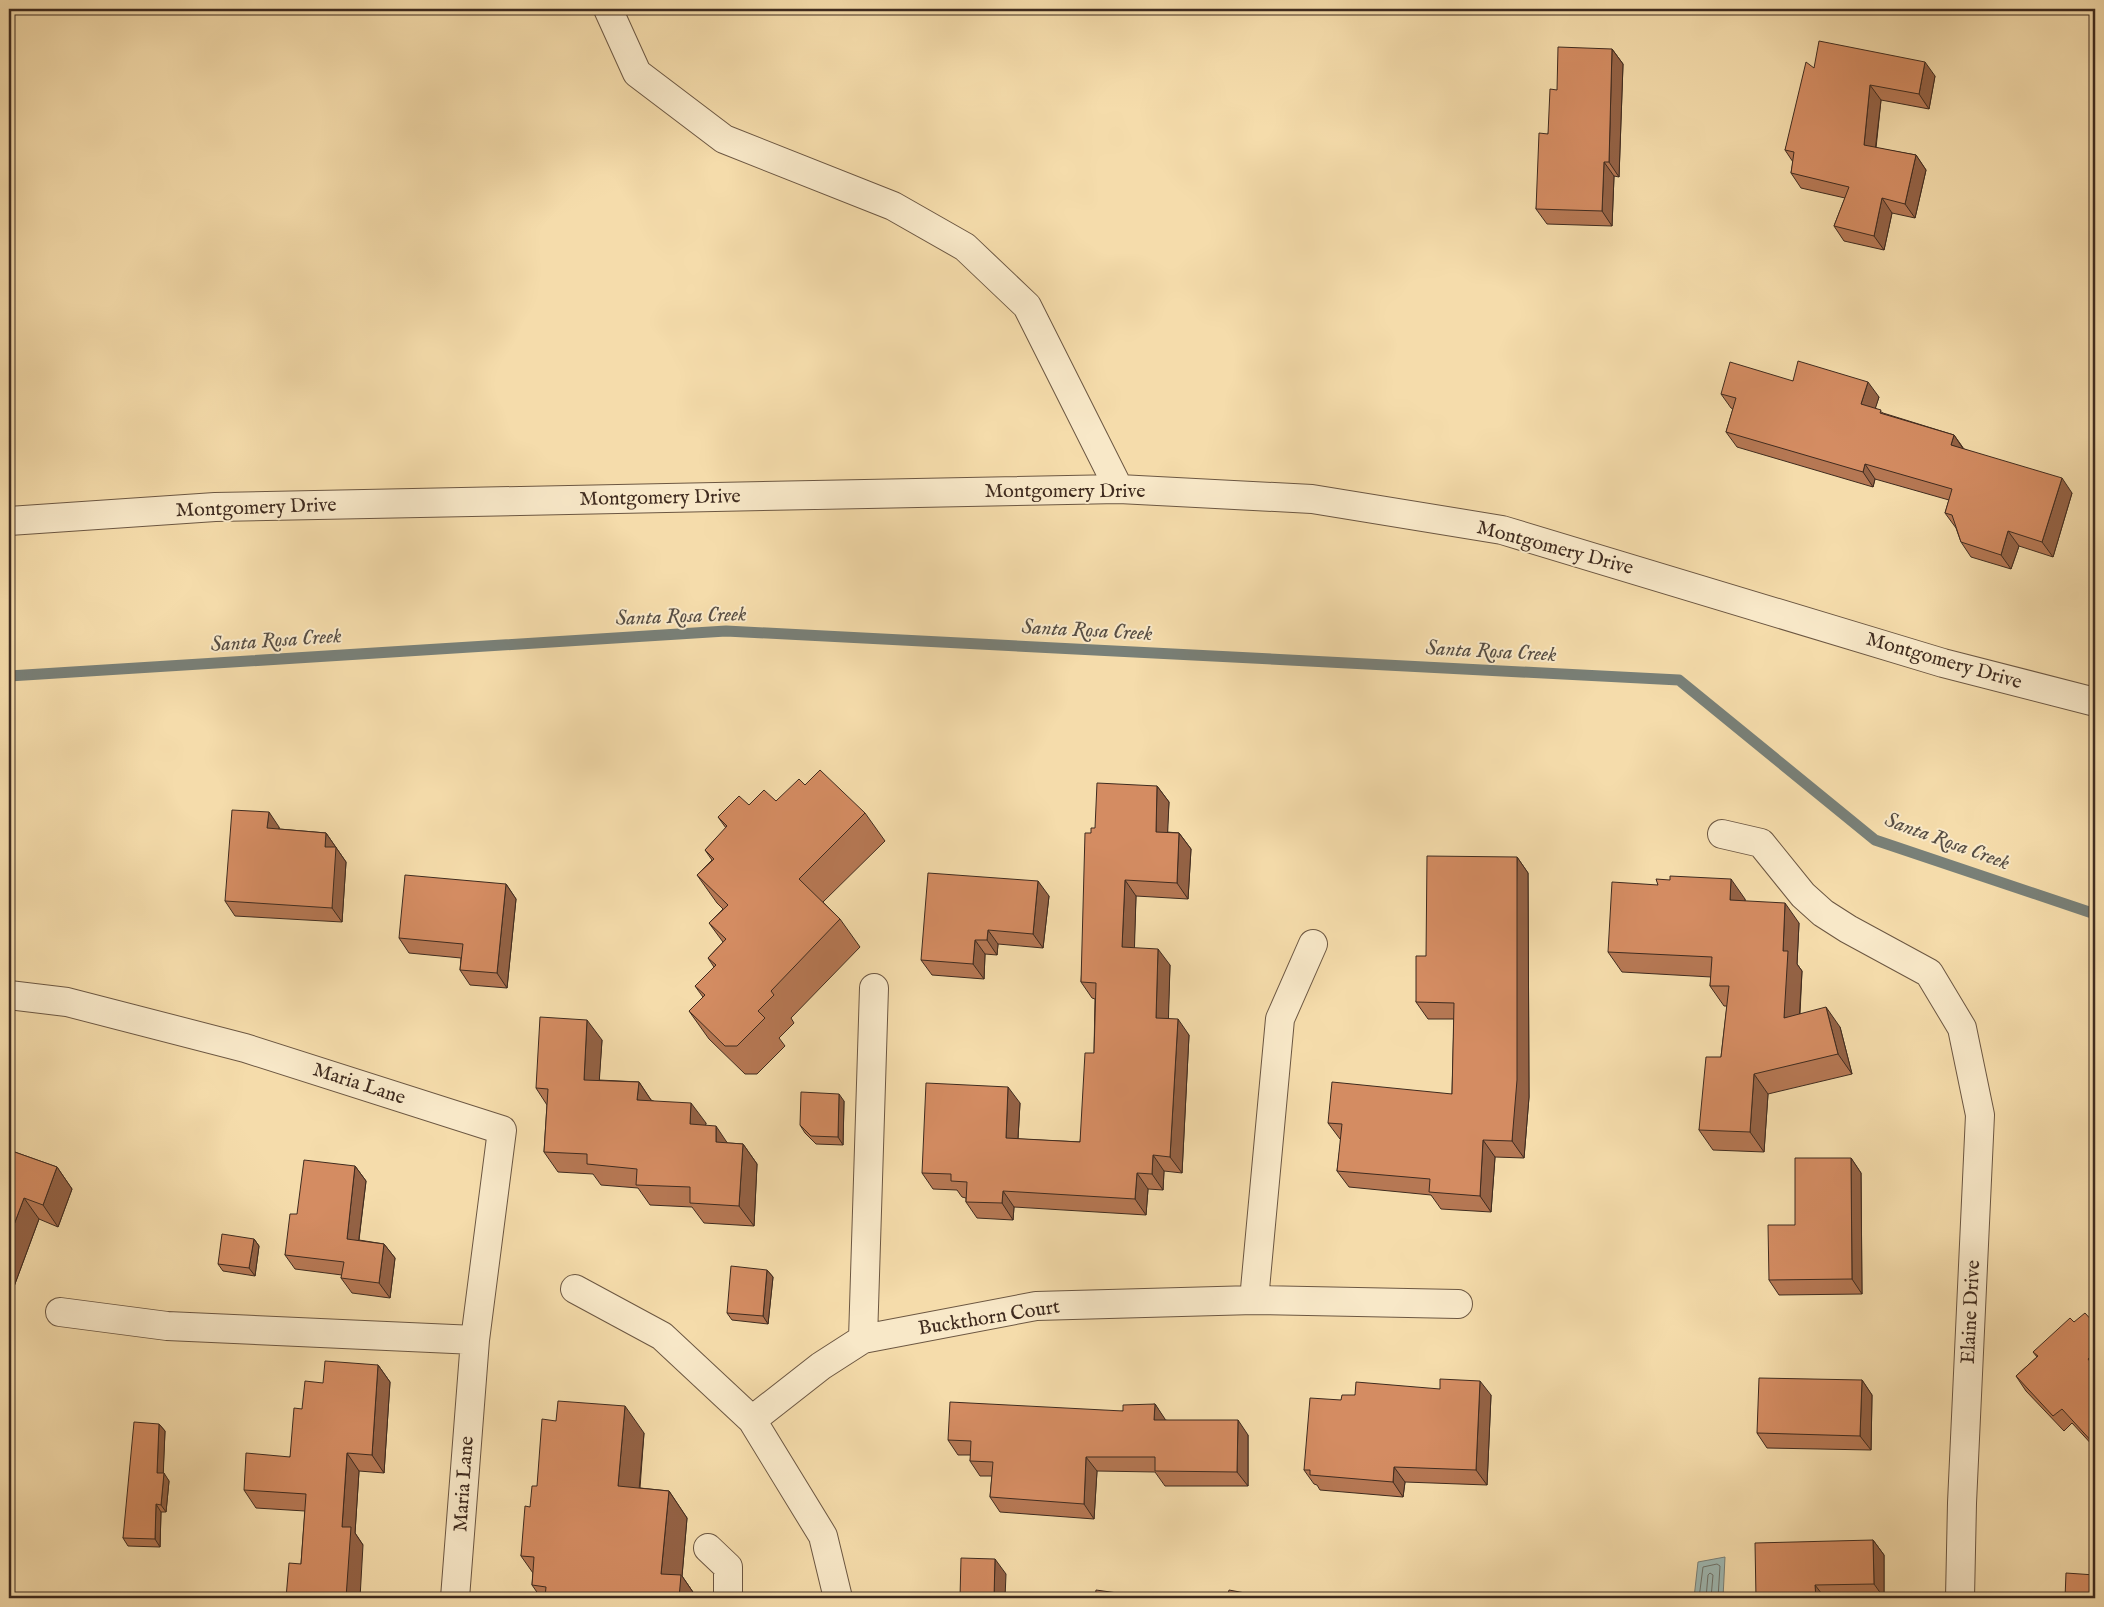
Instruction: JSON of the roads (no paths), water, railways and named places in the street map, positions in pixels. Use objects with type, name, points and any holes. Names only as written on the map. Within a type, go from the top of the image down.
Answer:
[{"type":"street","points":[[608,9],[637,74],[724,139],[893,206],[965,247],[1027,306],[1119,489]]},
{"type":"street","name":"Montgomery Drive","points":[[9,521],[215,507],[1119,489],[1312,499],[1502,530],[1943,663],[2095,702]]},
{"type":"street","name":"Elaine Drive","points":[[1722,834],[1761,843],[1803,895],[1823,913],[1848,929],[1929,973],[1962,1028],[1980,1115],[1962,1503],[1960,1598]]},
{"type":"street","points":[[1254,1300],[1280,1019],[1312,944]]},
{"type":"street","points":[[863,1339],[874,988]]},
{"type":"street","name":"Maria Lane","points":[[9,995],[67,1002],[245,1048],[502,1130],[475,1340],[455,1598]]},
{"type":"street","points":[[574,1289],[662,1336],[752,1420],[823,1536],[838,1598]]},
{"type":"street","name":"Buckthorn Court","points":[[752,1420],[821,1366],[863,1339],[1036,1306],[1254,1300],[1458,1304]]},
{"type":"street","points":[[60,1312],[167,1326],[475,1340]]},
{"type":"street","points":[[708,1548],[728,1567],[728,1598]]},
{"type":"water","points":[[1725,1557],[1723,1598],[1694,1598],[1698,1562]]},
{"type":"waterway","name":"Santa Rosa Creek","points":[[9,676],[726,631],[1679,680],[1875,840],[2095,914]]}]
